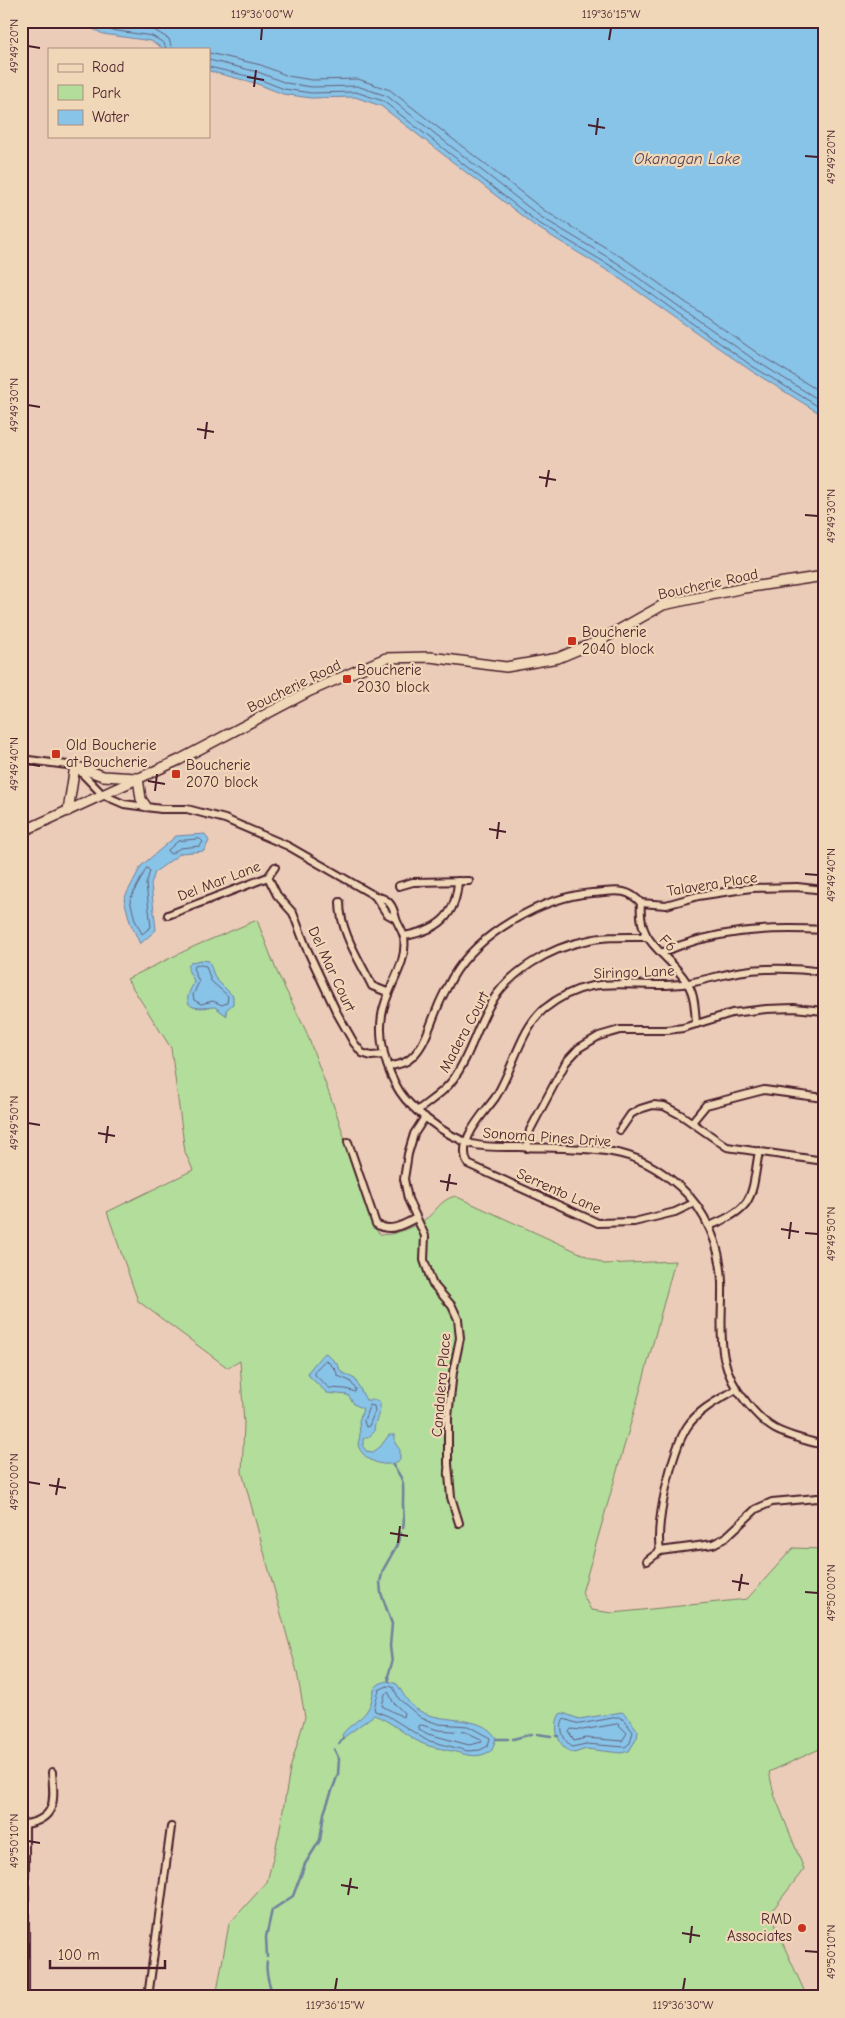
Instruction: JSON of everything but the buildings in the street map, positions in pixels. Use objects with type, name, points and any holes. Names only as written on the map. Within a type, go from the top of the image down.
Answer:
[{"type":"main road","name":"Boucherie Road","points":[[21,832],[179,760],[310,692],[386,658],[430,657],[506,667],[549,660],[601,640],[663,605],[744,588],[824,576]]},
{"type":"main road","points":[[68,811],[75,766],[104,776],[138,778],[141,799],[146,806]]},
{"type":"street","points":[[21,759],[75,766],[103,795]]},
{"type":"street","name":"Sonoma Pines Drive","points":[[103,795],[124,804],[161,809],[187,809],[224,819],[288,846],[375,896],[385,898],[395,911],[396,919],[404,936],[404,957],[388,992],[382,1015],[381,1034],[384,1055],[396,1084],[404,1097],[417,1111],[445,1133],[466,1141],[490,1147],[582,1149],[614,1152],[656,1168],[681,1188],[702,1212],[709,1226],[720,1259],[722,1280],[721,1338],[723,1356],[730,1381],[735,1390],[752,1409],[776,1430],[824,1446]]},
{"type":"street","name":"Del Mar Lane","points":[[168,915],[268,876],[275,867]]},
{"type":"street","name":"Del Mar Court","points":[[268,876],[277,895],[293,913],[306,947],[354,1044],[362,1053],[371,1056],[384,1055]]},
{"type":"street","points":[[404,936],[422,934],[437,926],[454,906],[458,894],[458,881]]},
{"type":"street","points":[[399,886],[413,882],[469,881]]},
{"type":"street","name":"Talavera Place","points":[[389,1067],[406,1062],[417,1052],[453,976],[470,955],[491,934],[528,912],[553,902],[586,894],[627,892],[632,893],[641,903],[666,905],[698,896],[751,888],[798,887],[824,890]]},
{"type":"street","points":[[340,902],[344,931],[372,986],[388,992]]},
{"type":"street","name":"F6","points":[[641,903],[640,918],[646,937],[688,983],[693,999],[696,1024]]},
{"type":"street","points":[[661,953],[679,945],[708,937],[748,930],[787,928],[824,930]]},
{"type":"street","name":"Madera Court","points":[[417,1111],[451,1083],[468,1056],[491,1002],[508,981],[532,963],[559,948],[585,940],[646,937]]},
{"type":"street","name":"Siringo Lane","points":[[466,1141],[499,1091],[533,1020],[544,1009],[569,993],[589,986],[616,982],[688,983],[738,972],[776,968],[824,972]]},
{"type":"street","points":[[527,1148],[530,1130],[566,1062],[579,1048],[599,1036],[620,1030],[682,1028],[732,1013],[766,1008],[824,1011]]},
{"type":"street","points":[[692,1122],[706,1105],[764,1090],[824,1098]]},
{"type":"street","points":[[620,1130],[630,1114],[653,1104],[664,1106],[692,1122],[727,1146],[824,1161]]},
{"type":"street","name":"Candalera Place","points":[[425,1117],[414,1134],[404,1178],[408,1199],[425,1236],[424,1260],[432,1283],[452,1306],[458,1319],[460,1338],[453,1372],[448,1417],[448,1464],[450,1497],[459,1523]]},
{"type":"street","name":"Serrento Lane","points":[[466,1141],[464,1156],[468,1164],[598,1224],[634,1222],[675,1212],[694,1203]]},
{"type":"street","points":[[348,1142],[376,1224],[381,1228],[391,1228],[402,1226],[416,1218]]},
{"type":"street","points":[[709,1226],[732,1217],[745,1206],[751,1195],[759,1151]]},
{"type":"street","points":[[660,1550],[662,1512],[679,1445],[688,1426],[703,1409],[735,1390]]},
{"type":"street","points":[[647,1561],[660,1550],[713,1544],[725,1538],[756,1509],[772,1502],[824,1499]]},
{"type":"street","points":[[25,1997],[23,1966],[23,1822],[38,1822],[46,1817],[54,1799],[52,1772]]},
{"type":"street","points":[[148,1997],[171,1827]]},
{"type":"green space","points":[[257,920],[277,972],[306,1031],[337,1115],[372,1223],[379,1233],[395,1233],[414,1225],[428,1217],[449,1198],[455,1196],[604,1264],[675,1261],[582,1593],[591,1610],[613,1613],[747,1599],[793,1548],[824,1549],[824,1747],[769,1772],[774,1794],[804,1869],[771,1912],[779,1935],[807,1997],[216,1997],[229,1924],[267,1882],[279,1834],[290,1769],[305,1717],[297,1672],[242,1472],[244,1424],[240,1361],[228,1368],[138,1301],[107,1212],[193,1170],[185,1152],[171,1048],[127,979],[195,946]]},
{"type":"water","name":"Okanagan Lake","points":[[77,21],[824,21],[824,416],[750,370],[613,274],[535,226],[381,106],[355,97],[311,98],[283,94],[255,83],[210,71],[210,48],[162,48],[151,41],[103,34]]},
{"type":"water","points":[[205,834],[209,841],[204,851],[181,853],[155,872],[151,884],[156,930],[140,944],[130,922],[124,899],[141,866],[176,836]]},
{"type":"water","points":[[209,961],[215,978],[233,996],[233,1004],[226,1010],[227,1016],[215,1007],[196,1008],[189,1004],[189,993],[194,982],[188,967],[191,962]]},
{"type":"water","points":[[326,1353],[338,1365],[341,1372],[355,1379],[366,1400],[375,1400],[380,1403],[374,1432],[363,1439],[363,1446],[366,1451],[373,1452],[380,1447],[389,1435],[395,1435],[395,1443],[400,1450],[400,1460],[394,1463],[382,1464],[365,1456],[358,1445],[360,1435],[359,1421],[363,1409],[354,1404],[348,1395],[327,1393],[309,1376],[308,1372],[322,1355]]},
{"type":"water","points":[[387,1681],[397,1684],[409,1703],[425,1713],[436,1717],[470,1722],[489,1730],[496,1738],[492,1750],[475,1756],[427,1746],[374,1715],[343,1738],[342,1735],[345,1731],[368,1709],[373,1692],[377,1686]]},
{"type":"water","points":[[622,1712],[638,1731],[637,1738],[629,1751],[621,1753],[586,1749],[574,1753],[568,1751],[560,1742],[557,1725],[560,1714],[563,1713],[579,1719]]},
{"type":"waterway","points":[[392,1464],[403,1483],[403,1528]]},
{"type":"waterway","points":[[389,1681],[388,1676],[392,1663],[390,1646],[392,1624],[381,1593],[380,1582],[383,1570],[396,1547],[401,1533]]},
{"type":"waterway","points":[[513,1739],[532,1734]]},
{"type":"waterway","points":[[537,1734],[551,1736]]},
{"type":"waterway","points":[[339,1744],[343,1738]]},
{"type":"waterway","points":[[496,1739],[508,1739]]},
{"type":"waterway","points":[[267,1957],[266,1937],[272,1910],[293,1896],[305,1864],[320,1840],[324,1813],[338,1774],[339,1759],[334,1749]]},
{"type":"waterway","points":[[267,1962],[267,1975],[274,1997]]},
{"type":"place","name":"Boucherie 2040 block","points":[[572,641]]},
{"type":"place","name":"Boucherie 2030 block","points":[[347,679]]},
{"type":"place","name":"Old Boucherie at Boucherie","points":[[56,754]]},
{"type":"place","name":"Boucherie 2070 block","points":[[176,774]]},
{"type":"place","name":"RMD Associates","points":[[802,1928]]}]
